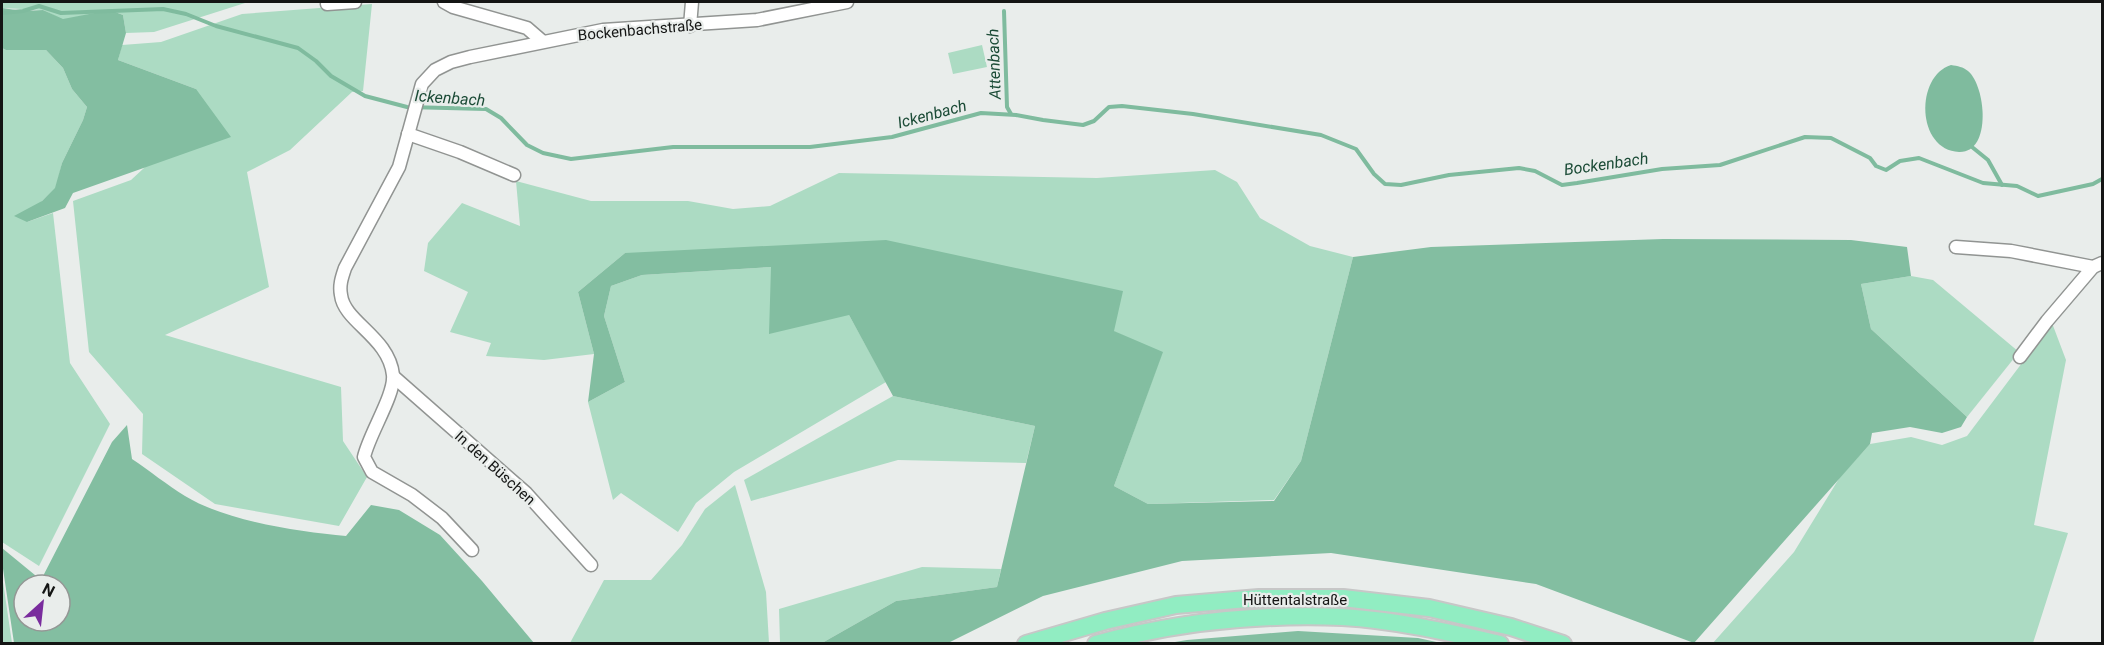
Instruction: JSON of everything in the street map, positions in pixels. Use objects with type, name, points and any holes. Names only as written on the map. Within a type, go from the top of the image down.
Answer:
[{"type":"highway","name":"Hüttentalstraße","points":[[1026,644],[1105,621],[1176,605],[1271,598],[1343,598],[1429,608],[1511,627],[1563,644]]},
{"type":"highway","name":"Hüttentalstraße","points":[[1096,644],[1178,626],[1261,618],[1342,617],[1426,627],[1500,644]]},
{"type":"street","points":[[327,4],[355,2]]},
{"type":"street","points":[[444,2],[453,7],[527,28],[542,41]]},
{"type":"street","points":[[690,26],[692,2]]},
{"type":"street","name":"Bockenbachstraße","points":[[394,377],[386,350],[346,308],[341,297],[340,284],[353,251],[399,167],[422,84],[435,70],[460,60],[603,30],[758,20],[847,2]]},
{"type":"street","points":[[408,134],[460,152],[514,175]]},
{"type":"street","points":[[1956,247],[2011,251],[2098,265]]},
{"type":"street","points":[[2020,357],[2047,321],[2098,265]]},
{"type":"street","points":[[394,377],[367,443],[364,457],[372,472],[412,495],[442,518],[472,550]]},
{"type":"street","name":"In den Büschen","points":[[394,377],[525,493],[591,565]]},
{"type":"shaded area","points":[[2,2],[268,2],[245,3],[154,32],[126,33],[123,15],[110,10],[63,20],[43,10],[2,8]]},
{"type":"shaded area","points":[[372,4],[363,91],[352,92],[290,150],[247,172],[269,287],[165,335],[341,387],[343,441],[367,477],[339,526],[215,504],[142,454],[143,414],[89,352],[73,201],[131,180],[144,168],[196,89],[118,60],[122,45],[161,42],[242,14]]},
{"type":"shaded area","points":[[2,8],[23,11],[43,10],[63,19],[110,10],[123,15],[126,33],[118,60],[196,89],[231,137],[73,193],[65,208],[27,222],[14,216],[42,201],[55,188],[62,163],[87,107],[72,89],[63,68],[46,50],[6,50],[2,48]]},
{"type":"shaded area","points":[[982,45],[987,67],[953,74],[948,53]]},
{"type":"shaded area","points":[[2,48],[6,50],[46,50],[63,68],[72,89],[87,107],[62,163],[56,188],[42,201],[27,222],[53,213],[70,363],[110,424],[39,566],[2,542]]},
{"type":"shaded area","points":[[1951,65],[1968,71],[1979,90],[1982,103],[1983,118],[1977,142],[1970,149],[1959,152],[1945,148],[1935,139],[1928,126],[1925,112],[1926,97],[1931,83],[1939,72]]},
{"type":"shaded area","points":[[1215,170],[1237,182],[1260,218],[1310,246],[1353,257],[1301,461],[1274,500],[1148,504],[1114,486],[1162,353],[1113,331],[1122,291],[625,253],[578,292],[594,354],[544,360],[486,356],[491,343],[450,332],[468,292],[424,271],[428,243],[462,203],[520,226],[516,181],[591,201],[688,201],[733,209],[770,206],[839,173],[1097,178]]},
{"type":"shaded area","points":[[1663,239],[1851,240],[1907,247],[1911,276],[1861,284],[1871,329],[1967,417],[1961,427],[1942,433],[1910,427],[1872,433],[1870,444],[1694,643],[1536,584],[1331,553],[1182,561],[1043,596],[948,643],[822,643],[896,601],[997,587],[1035,426],[893,396],[849,315],[769,334],[771,267],[642,275],[611,286],[604,316],[625,382],[588,402],[594,354],[578,292],[625,253],[886,240],[1123,291],[1114,331],[1163,352],[1114,486],[1148,504],[1274,501],[1301,461],[1353,257],[1431,247]]},
{"type":"shaded area","points":[[771,267],[849,315],[886,382],[734,472],[696,503],[678,532],[621,493],[613,500],[588,402],[625,382],[604,316],[611,286],[642,275]]},
{"type":"shaded area","points":[[1911,276],[1933,280],[2019,352],[1967,417],[1871,329],[1861,284]]},
{"type":"shaded area","points":[[2052,323],[2066,360],[2034,525],[2068,533],[2033,643],[1712,644],[1794,552],[1840,477],[1870,444],[1911,437],[1942,445],[1967,436]]},
{"type":"shaded area","points":[[893,396],[1035,426],[1026,463],[898,460],[751,501],[744,480]]},
{"type":"shaded area","points":[[127,425],[132,459],[185,496],[202,505],[241,519],[306,532],[346,536],[371,505],[399,510],[440,535],[534,643],[14,643],[13,633],[72,633],[72,573],[45,573],[112,442]]},
{"type":"shaded area","points":[[735,485],[766,592],[769,643],[570,643],[604,580],[651,580],[682,545],[705,509]]},
{"type":"shaded area","points":[[2,548],[32,573],[12,573],[12,630],[2,562]]},
{"type":"shaded area","points":[[922,567],[1001,569],[997,587],[896,601],[822,643],[780,643],[779,609]]},
{"type":"shaded area","points":[[2,575],[12,643],[2,643]]},
{"type":"shaded area","points":[[1298,631],[1418,638],[1441,643],[1169,643]]},
{"type":"waterway","name":"Bockenbach","points":[[2,13],[23,11],[39,6],[61,13],[163,9],[186,14],[216,26],[298,48],[331,76],[365,96],[407,107],[486,109],[501,118],[527,145],[543,153],[571,159],[673,147],[810,147],[892,137],[981,113],[1016,115],[1083,125],[1094,121],[1109,107],[1122,106],[1193,114],[1321,135],[1356,149],[1374,174],[1385,184],[1401,185],[1449,175],[1519,168],[1535,171],[1562,185],[1662,169],[1720,165],[1805,137],[1831,138],[1870,158],[1876,166],[1886,170],[1900,161],[1919,158],[1983,183],[2017,186],[2038,196],[2093,184],[2102,179]]},
{"type":"waterway","name":"Attenbach","points":[[1004,11],[1007,107],[1011,114]]},
{"type":"waterway","points":[[1972,147],[1988,160],[2002,185]]},
{"type":"water label","name":"Ickenbach","points":[[450,98]]},
{"type":"water label","name":"Ickenbach","points":[[932,114]]}]
